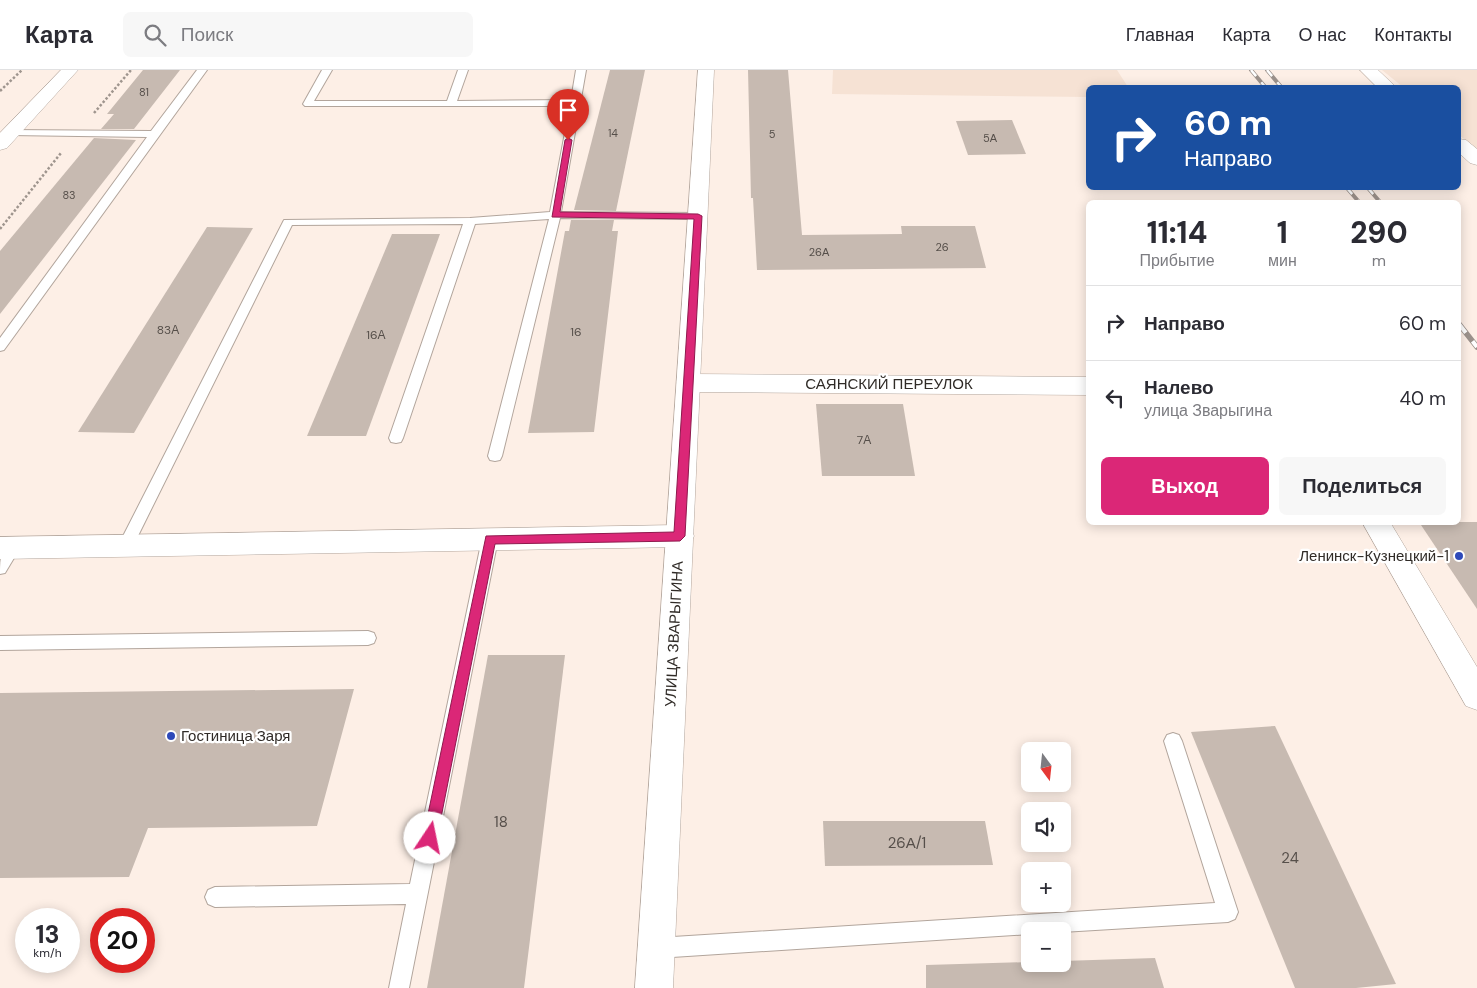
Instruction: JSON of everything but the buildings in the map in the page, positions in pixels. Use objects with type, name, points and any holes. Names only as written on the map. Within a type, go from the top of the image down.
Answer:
[{"type":"street","points":[[5,138],[70,70]]},
{"type":"street","name":"УЛИЦА ЗВАРЫГИНА","points":[[654,988],[706,70]]},
{"type":"street","points":[[1368,70],[1386,85]]},
{"type":"street","points":[[1461,146],[1477,159]]},
{"type":"street","name":"САЯНСКИЙ ПЕРЕУЛОК","points":[[689,383],[1086,386]]},
{"type":"street","points":[[1377,525],[1477,696]]},
{"type":"street","points":[[4,555],[126,546],[680,536]]},
{"type":"lane","points":[[0,347],[202,70]]},
{"type":"lane","points":[[327,70],[308,104],[575,103]]},
{"type":"lane","points":[[451,104],[463,70]]},
{"type":"lane","points":[[495,456],[555,215],[581,70]]},
{"type":"lane","points":[[5,138],[154,134]]},
{"type":"lane","points":[[126,546],[288,222],[470,221],[555,215],[698,216]]},
{"type":"lane","points":[[396,438],[470,221]]},
{"type":"lane","points":[[399,988],[490,539]]},
{"type":"lane","points":[[0,643],[368,638]]},
{"type":"lane","points":[[657,948],[1228,912],[1173,741]]},
{"type":"lane","points":[[215,897],[418,894]]},
{"type":"path","points":[[0,91],[22,70]]},
{"type":"shaded area","points":[[833,70],[1117,70],[1127,85],[1086,85],[1086,97],[832,94]]},
{"type":"shaded area","points":[[1382,70],[1477,70],[1477,149],[1461,137],[1461,85],[1401,85]]},
{"type":"railway","points":[[1251,70],[1264,85]]},
{"type":"railway","points":[[1267,70],[1280,85]]},
{"type":"railway","points":[[1349,190],[1357,200]]},
{"type":"railway","points":[[1370,190],[1378,200]]},
{"type":"railway","points":[[1461,327],[1477,347]]},
{"type":"place","name":"Ленинск-Кузнецкий-1","points":[[1459,556]]},
{"type":"place","name":"Гостиница Заря","points":[[171,736]]},
{"type":"route","points":[[430,838],[490,539],[680,536],[698,216],[555,215],[568,140]]}]
